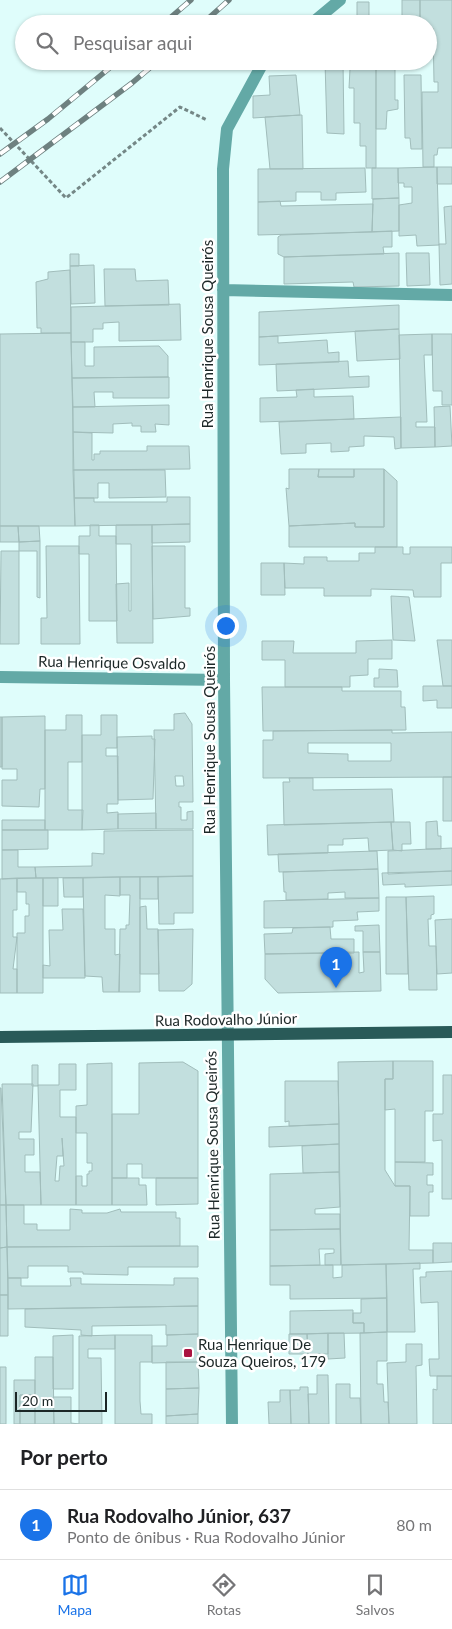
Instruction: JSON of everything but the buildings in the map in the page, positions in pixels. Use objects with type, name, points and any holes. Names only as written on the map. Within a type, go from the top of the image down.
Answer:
[{"type":"main road","name":"Rua Rodovalho Júnior","points":[[0,1037],[227,1036],[452,1032]]},
{"type":"street","points":[[322,15],[340,0]]},
{"type":"street","name":"Rua Henrique Sousa Queirós","points":[[232,1424],[224,680],[223,169],[227,129],[259,70]]},
{"type":"street","points":[[223,290],[452,295]]},
{"type":"street","name":"Rua Henrique Osvaldo","points":[[0,677],[224,680]]},
{"type":"path","points":[[0,128],[66,198],[180,107],[227,129]]},
{"type":"railway","points":[[174,15],[191,0]]},
{"type":"railway","points":[[212,15],[229,0]]},
{"type":"railway","points":[[0,154],[48,119],[107,70]]},
{"type":"railway","points":[[0,182],[147,70]]},
{"type":"place","name":"Rua Rodovalho Júnior, 637","points":[[336,988]]},
{"type":"place","name":"Rua Henrique De Souza Queiros, 179","points":[[188,1353]]}]
